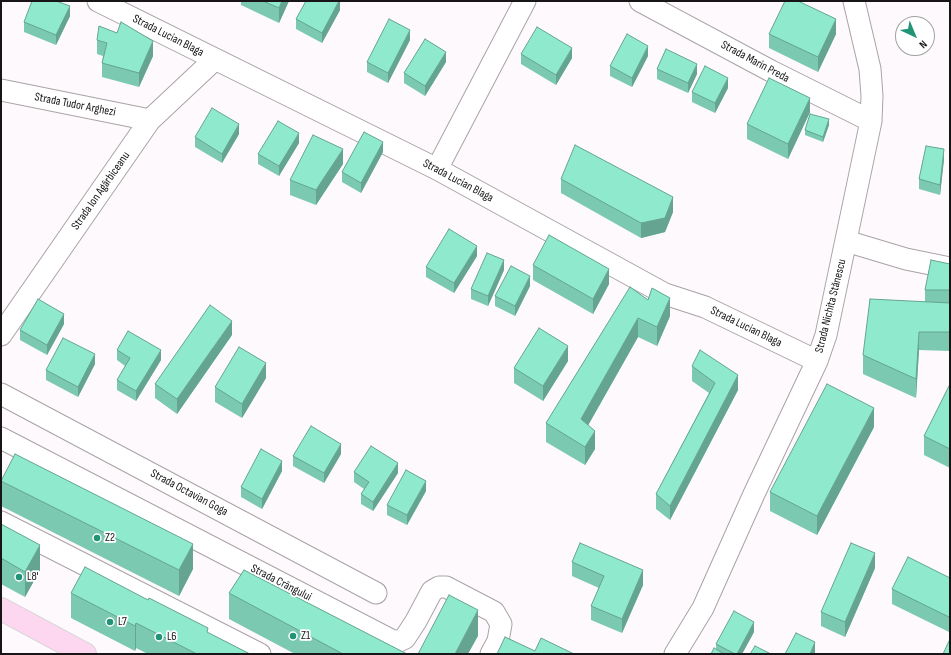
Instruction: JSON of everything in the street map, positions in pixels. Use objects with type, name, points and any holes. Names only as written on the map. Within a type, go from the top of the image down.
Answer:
[{"type":"main road","points":[[1,609],[84,654]]},
{"type":"street","name":"Strada Lucian Blaga","points":[[98,1],[214,60],[344,122],[437,169],[665,294],[705,307],[817,361]]},
{"type":"street","points":[[437,169],[525,1]]},
{"type":"street","name":"Strada Marin Preda","points":[[640,1],[771,71],[872,121]]},
{"type":"street","name":"Strada Nichita Stănescu","points":[[675,654],[703,608],[754,494],[817,361],[826,335],[872,121],[870,69],[854,1]]},
{"type":"street","name":"Strada Ion Agârbiceanu","points":[[1,335],[150,120],[214,60]]},
{"type":"street","name":"Strada Tudor Arghezi","points":[[1,90],[150,120]]},
{"type":"street","points":[[846,241],[906,258],[950,268]]},
{"type":"street","name":"Strada Octavian Goga","points":[[1,394],[376,592]]},
{"type":"street","name":"Strada Crângului","points":[[3,445],[393,640],[399,641],[405,638],[432,591],[439,587],[446,587],[494,612],[501,624],[498,641],[491,654]]},
{"type":"street","points":[[1,522],[260,654]]},
{"type":"building","points":[[32,1],[56,1],[70,6],[56,35],[24,22]]},
{"type":"building","points":[[263,1],[282,1],[279,8]]},
{"type":"building","points":[[306,1],[339,1],[322,33],[296,19]]},
{"type":"building","points":[[785,1],[798,1],[836,19],[818,57],[769,34]]},
{"type":"building","points":[[389,19],[410,30],[388,73],[367,62]]},
{"type":"building","points":[[121,22],[153,41],[139,73],[102,63],[107,43],[97,40],[99,26],[117,33]]},
{"type":"building","points":[[537,27],[572,48],[556,75],[521,54]]},
{"type":"building","points":[[627,34],[648,46],[632,78],[610,66]]},
{"type":"building","points":[[425,39],[446,52],[425,86],[404,73]]},
{"type":"building","points":[[666,49],[697,64],[688,83],[657,69]]},
{"type":"building","points":[[705,66],[728,78],[715,103],[692,92]]},
{"type":"building","points":[[769,78],[810,98],[788,144],[747,124]]},
{"type":"building","points":[[212,108],[239,124],[222,154],[195,137]]},
{"type":"building","points":[[810,114],[829,119],[823,137],[805,130]]},
{"type":"building","points":[[278,121],[299,133],[279,166],[258,154]]},
{"type":"building","points":[[364,132],[383,142],[361,183],[342,172]]},
{"type":"building","points":[[313,135],[343,149],[316,190],[290,180]]},
{"type":"building","points":[[575,145],[673,197],[665,218],[641,223],[561,179]]},
{"type":"building","points":[[926,146],[944,149],[940,185],[919,179]]},
{"type":"building","points":[[449,229],[477,246],[454,283],[426,267]]},
{"type":"building","points":[[549,235],[609,269],[593,299],[533,265]]},
{"type":"building","points":[[487,253],[504,260],[488,296],[471,289]]},
{"type":"building","points":[[931,260],[950,264],[950,290],[925,290]]},
{"type":"building","points":[[511,266],[530,276],[515,306],[495,296]]},
{"type":"building","points":[[630,287],[648,300],[652,288],[670,298],[657,327],[638,318],[581,419],[595,431],[585,447],[546,423]]},
{"type":"building","points":[[38,299],[64,314],[47,345],[20,330]]},
{"type":"building","points":[[870,299],[950,303],[950,332],[919,332],[916,379],[863,355]]},
{"type":"building","points":[[210,305],[232,321],[177,399],[155,384]]},
{"type":"building","points":[[539,328],[568,346],[543,386],[514,368]]},
{"type":"building","points":[[128,331],[161,350],[136,391],[117,380],[130,358],[117,350]]},
{"type":"building","points":[[63,338],[95,354],[78,387],[46,370]]},
{"type":"building","points":[[239,347],[266,363],[242,404],[215,387]]},
{"type":"building","points":[[700,350],[738,375],[670,506],[656,494],[715,383],[692,366]]},
{"type":"building","points":[[827,384],[874,408],[817,516],[770,492]]},
{"type":"building","points":[[950,384],[950,449],[924,436]]},
{"type":"building","points":[[311,426],[341,444],[324,473],[293,456]]},
{"type":"building","points":[[371,446],[398,463],[373,502],[361,494],[369,482],[354,472]]},
{"type":"building","points":[[261,449],[282,461],[262,499],[241,487]]},
{"type":"building","points":[[15,454],[193,544],[179,570],[1,481]]},
{"type":"building","points":[[406,470],[426,481],[407,515],[387,505]]},
{"type":"building","points":[[1,524],[40,545],[25,572],[1,558]]},
{"type":"building","points":[[580,543],[643,570],[622,619],[591,606],[604,576],[572,562]]},
{"type":"building","points":[[851,543],[875,553],[845,622],[821,612]]},
{"type":"building","points":[[908,557],[950,578],[949,617],[892,589]]},
{"type":"building","points":[[85,567],[148,600],[149,598],[208,628],[207,632],[250,654],[195,654],[136,623],[135,626],[71,593]]},
{"type":"building","points":[[244,570],[407,654],[343,654],[229,593]]},
{"type":"building","points":[[449,595],[478,610],[455,654],[418,654]]},
{"type":"building","points":[[734,611],[754,622],[737,654],[716,644]]},
{"type":"building","points":[[796,633],[815,642],[810,654],[785,654]]},
{"type":"building","points":[[505,637],[535,651],[541,638],[574,654],[497,654]]},
{"type":"building","points":[[950,639],[950,654],[943,654]]},
{"type":"building","points":[[755,646],[771,654],[750,654]]},
{"type":"building","points":[[714,648],[724,654],[711,654]]},
{"type":"place","name":"Z2","points":[[97,538]]},
{"type":"place","name":"L8'","points":[[19,577]]},
{"type":"place","name":"L7","points":[[110,622]]},
{"type":"place","name":"Z1","points":[[293,636]]},
{"type":"place","name":"L6","points":[[159,637]]}]
